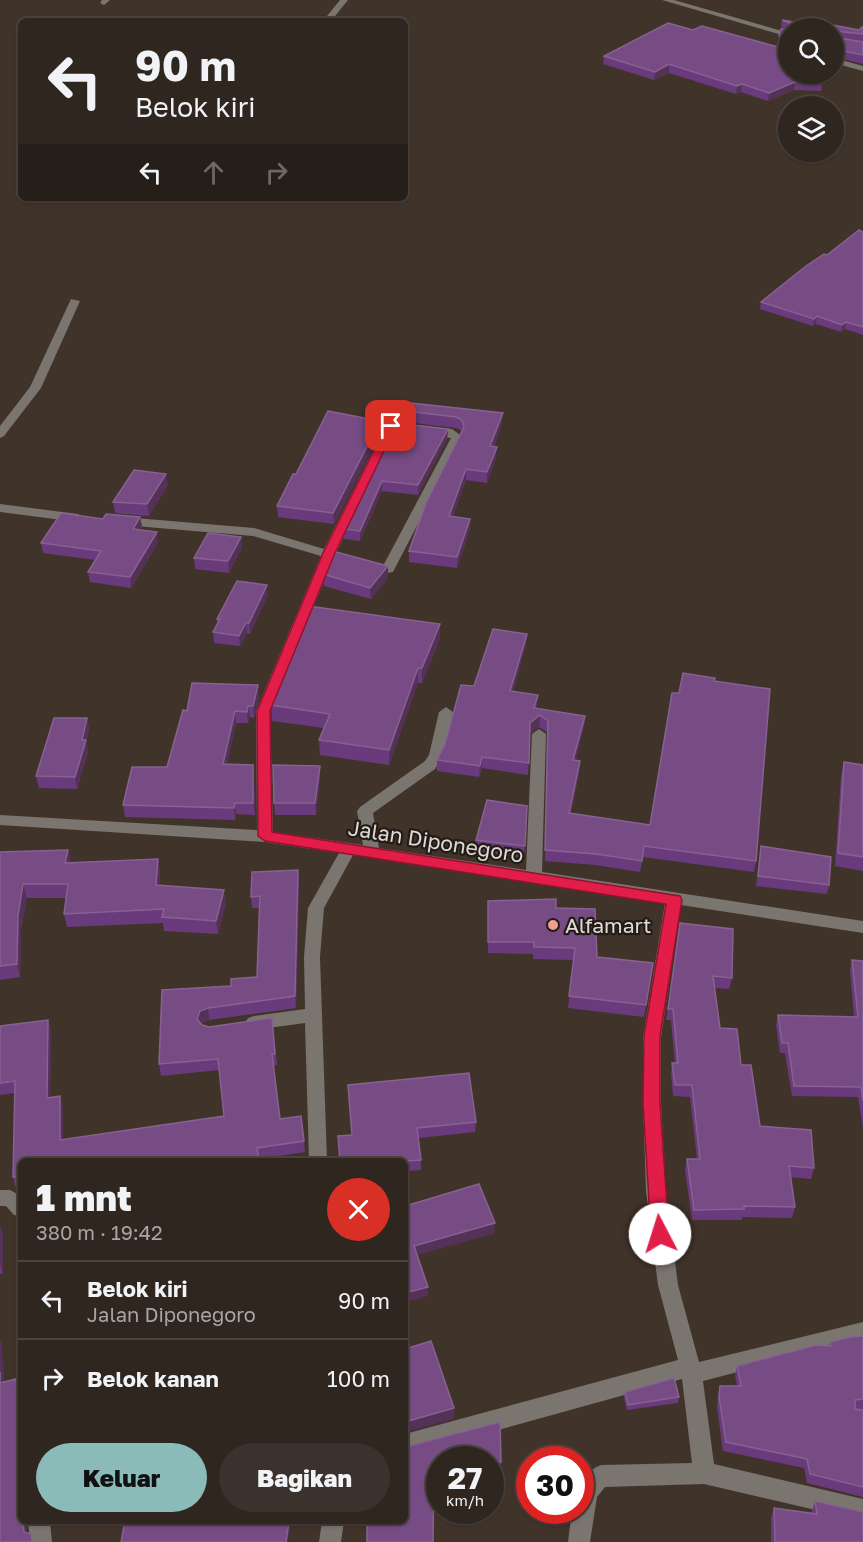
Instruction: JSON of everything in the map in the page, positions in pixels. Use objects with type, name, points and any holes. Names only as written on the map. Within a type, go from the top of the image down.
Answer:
[{"type":"street","points":[[329,18],[344,0]]},
{"type":"street","points":[[666,0],[778,32]]},
{"type":"street","points":[[844,63],[863,69]]},
{"type":"street","points":[[0,434],[35,387],[75,302]]},
{"type":"street","points":[[0,508],[254,532],[329,553],[380,570],[388,569],[457,437],[452,433],[386,425],[329,553],[263,711],[265,836]]},
{"type":"street","points":[[372,852],[365,811],[430,765],[436,755],[446,712]]},
{"type":"street","points":[[534,877],[539,734]]},
{"type":"street","name":"Jalan Diponegoro","points":[[0,820],[265,836],[863,927]]},
{"type":"street","points":[[318,1158],[312,957],[316,908],[349,849]]},
{"type":"street","points":[[674,900],[652,1036],[652,1103],[660,1234],[676,1321],[691,1371],[704,1473]]},
{"type":"street","points":[[233,1026],[314,1016]]},
{"type":"street","points":[[0,1198],[10,1198],[18,1204]]},
{"type":"street","points":[[408,1444],[691,1371],[863,1331]]},
{"type":"street","points":[[579,1542],[589,1488],[601,1476],[704,1473],[863,1510]]},
{"type":"street","points":[[39,1524],[41,1542]]},
{"type":"street","points":[[330,1542],[333,1524]]},
{"type":"building","points":[[668,23],[693,30],[702,26],[778,47],[778,84],[790,84],[769,93],[742,84],[737,86],[669,64],[655,72],[604,56]]},
{"type":"building","points":[[844,27],[859,30],[863,27],[863,34],[844,32]]},
{"type":"building","points":[[844,39],[863,42],[863,55],[844,51]]},
{"type":"building","points":[[859,230],[863,232],[863,327],[846,322],[842,325],[817,316],[814,319],[761,302],[806,266],[824,254],[827,255]]},
{"type":"building","points":[[401,402],[503,413],[490,446],[497,447],[487,472],[466,469],[449,516],[470,519],[457,557],[409,551],[426,503],[464,427],[462,420],[456,417],[397,410]]},
{"type":"building","points":[[328,411],[380,421],[333,513],[277,506],[293,474],[296,474]]},
{"type":"building","points":[[396,423],[448,429],[418,485],[382,481],[360,531],[344,529]]},
{"type":"building","points":[[134,470],[166,474],[147,504],[113,502]]},
{"type":"building","points":[[61,513],[103,519],[106,514],[140,517],[133,529],[157,532],[130,577],[88,572],[101,551],[41,543]]},
{"type":"building","points":[[208,533],[241,537],[228,561],[194,558]]},
{"type":"building","points":[[336,552],[388,566],[370,588],[323,574]]},
{"type":"building","points":[[237,581],[267,585],[249,623],[246,623],[239,636],[213,632],[220,619],[217,619]]},
{"type":"building","points":[[308,606],[440,624],[422,668],[418,668],[389,750],[319,740],[330,714],[271,705],[271,696]]},
{"type":"building","points":[[493,629],[527,634],[510,691],[538,695],[534,708],[585,716],[573,760],[580,761],[569,813],[650,825],[672,693],[679,693],[683,673],[715,678],[714,681],[770,689],[756,861],[644,846],[642,861],[545,850],[548,721],[540,715],[530,723],[529,763],[482,757],[480,766],[437,760],[445,744],[461,685],[474,686]]},
{"type":"building","points":[[192,683],[258,685],[253,706],[248,706],[247,712],[235,711],[223,764],[253,765],[253,803],[235,803],[234,808],[123,805],[132,767],[167,767],[183,710],[187,711]]},
{"type":"building","points":[[54,718],[87,718],[82,740],[86,740],[75,777],[36,776]]},
{"type":"building","points":[[844,762],[863,765],[863,857],[838,853]]},
{"type":"building","points":[[273,765],[320,766],[315,803],[274,803]]},
{"type":"building","points":[[487,800],[527,806],[525,846],[476,840]]},
{"type":"building","points":[[761,846],[831,857],[829,885],[758,876]]},
{"type":"building","points":[[68,850],[65,863],[158,859],[156,885],[224,890],[216,921],[162,917],[164,909],[64,914],[68,884],[23,884],[18,916],[17,964],[0,966],[0,852]]},
{"type":"building","points":[[298,870],[295,996],[208,1008],[200,1011],[197,1019],[202,1025],[209,1027],[272,1018],[275,1054],[272,1054],[280,1119],[301,1116],[304,1141],[257,1148],[259,1158],[18,1158],[18,1176],[13,1177],[15,1081],[0,1083],[0,1026],[48,1020],[47,1098],[60,1096],[60,1140],[224,1116],[218,1059],[159,1064],[162,990],[231,986],[231,979],[257,977],[260,896],[251,897],[252,872]]},
{"type":"building","points":[[556,899],[556,908],[595,909],[597,957],[653,963],[646,1005],[569,996],[575,948],[534,947],[534,942],[488,942],[488,901]]},
{"type":"building","points":[[680,923],[733,929],[732,978],[713,976],[720,1028],[737,1029],[741,1065],[751,1065],[760,1126],[811,1130],[814,1168],[789,1166],[795,1207],[744,1206],[744,1209],[694,1210],[687,1159],[700,1159],[692,1085],[675,1085],[672,1063],[678,1063],[673,1009],[668,1009]]},
{"type":"building","points":[[852,960],[863,961],[863,1101],[861,1087],[794,1086],[788,1043],[782,1043],[778,1015],[858,1017]]},
{"type":"building","points":[[469,1073],[476,1122],[417,1128],[421,1160],[340,1158],[338,1136],[352,1135],[348,1085]]},
{"type":"building","points":[[479,1184],[495,1223],[414,1246],[428,1287],[408,1292],[408,1205]]},
{"type":"building","points":[[863,1336],[863,1399],[855,1400],[855,1409],[863,1410],[863,1487],[810,1474],[807,1459],[726,1442],[719,1397],[720,1386],[741,1386],[737,1366],[816,1345],[831,1346],[830,1342]]},
{"type":"building","points":[[431,1341],[454,1408],[408,1421],[408,1348]]},
{"type":"building","points":[[674,1378],[679,1397],[628,1405],[625,1392]]},
{"type":"building","points":[[16,1379],[18,1524],[23,1524],[24,1532],[31,1534],[32,1542],[0,1542],[0,1383]]},
{"type":"building","points":[[500,1422],[501,1446],[426,1446],[426,1524],[433,1524],[433,1542],[367,1542],[367,1524],[408,1524],[408,1446]]},
{"type":"building","points":[[815,1501],[863,1512],[863,1542],[775,1542],[774,1508],[817,1514]]},
{"type":"building","points":[[124,1524],[289,1524],[286,1542],[121,1542]]},
{"type":"place","name":"Alfamart","points":[[553,925]]},
{"type":"route","points":[[391,426],[329,553],[263,711],[265,836],[674,900],[652,1036],[652,1103],[660,1234]]}]
